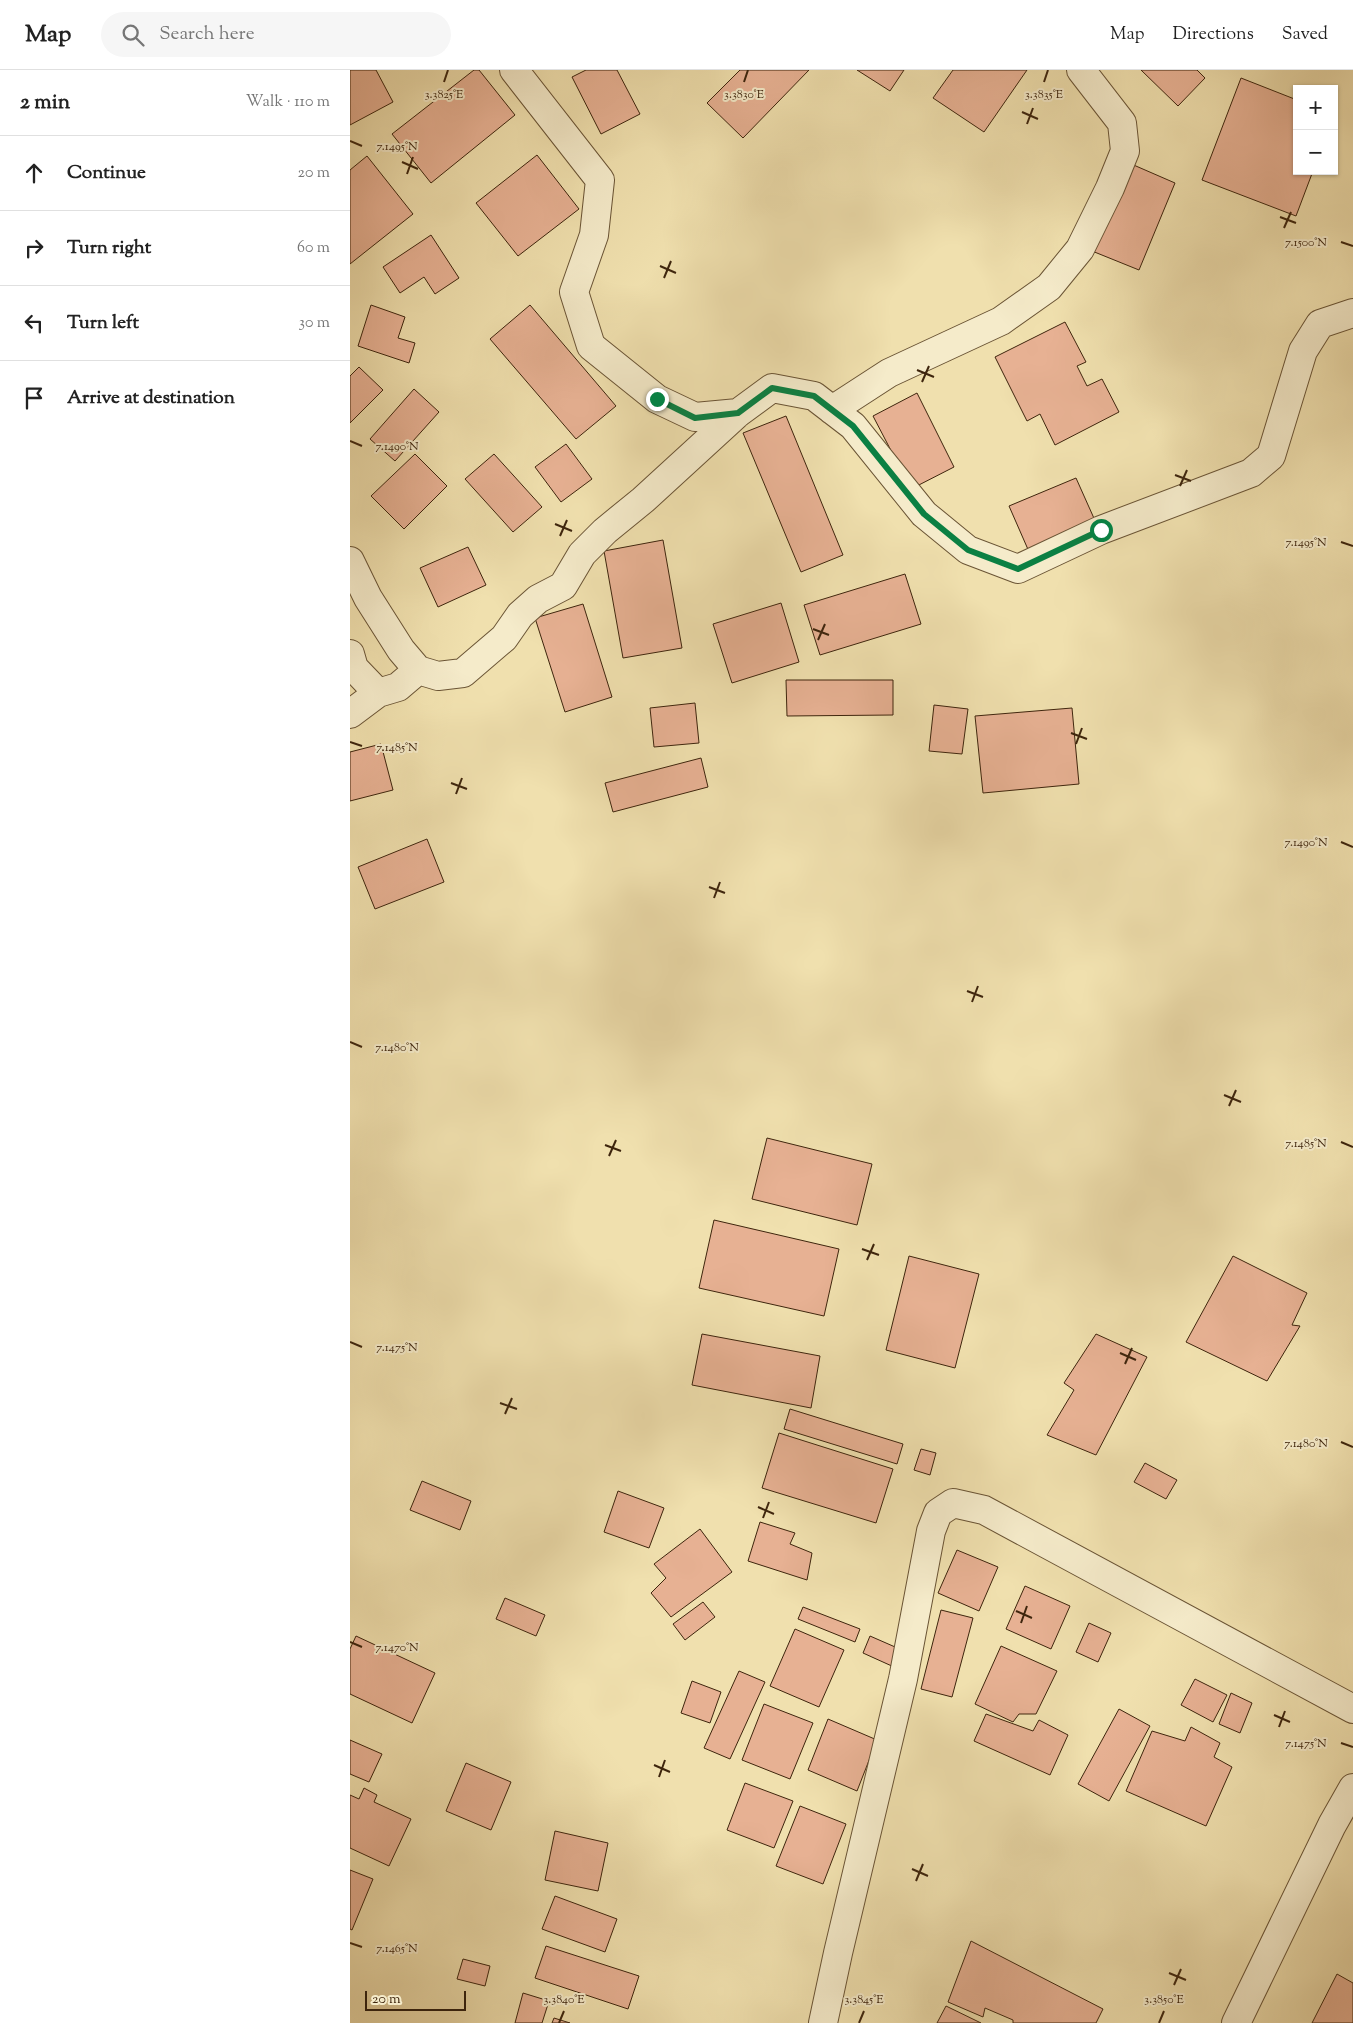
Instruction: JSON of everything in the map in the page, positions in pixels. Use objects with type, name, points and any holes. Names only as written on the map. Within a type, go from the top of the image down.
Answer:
[{"type":"street","points":[[514,70],[600,180],[594,235],[574,292],[591,346],[657,399],[695,418],[738,413]]},
{"type":"street","points":[[832,410],[889,373],[1002,321],[1049,287],[1080,249],[1110,188],[1125,151],[1122,124],[1081,70]]},
{"type":"street","points":[[350,561],[368,598],[396,643],[418,670],[438,676],[463,673],[504,638],[526,609],[538,599],[563,586],[582,554],[605,531],[643,500],[738,413],[772,388],[814,396],[853,426],[924,514],[968,550],[1018,569],[1101,530],[1251,474],[1271,456],[1303,351],[1320,324],[1353,313]]},
{"type":"street","points":[[350,654],[354,668],[378,693]]},
{"type":"street","points":[[350,714],[378,693],[398,687],[418,670]]},
{"type":"street","points":[[823,2023],[903,1679],[931,1531],[938,1513],[954,1502],[984,1510],[1353,1709]]},
{"type":"street","points":[[1236,2023],[1332,1826],[1353,1788]]},
{"type":"building","points":[[350,70],[376,70],[393,102],[350,125]]},
{"type":"building","points":[[474,70],[479,70],[515,115],[431,183],[392,134]]},
{"type":"building","points":[[586,70],[617,70],[640,114],[601,134],[572,77]]},
{"type":"building","points":[[740,70],[809,70],[743,138],[707,103]]},
{"type":"building","points":[[857,70],[904,70],[890,91]]},
{"type":"building","points":[[953,70],[1027,70],[984,132],[933,98]]},
{"type":"building","points":[[1141,70],[1197,70],[1205,78],[1178,106]]},
{"type":"building","points":[[1241,78],[1293,98],[1293,175],[1311,175],[1296,216],[1202,180]]},
{"type":"building","points":[[537,155],[579,209],[518,256],[476,203]]},
{"type":"building","points":[[367,156],[413,214],[350,264],[350,170]]},
{"type":"building","points":[[1129,163],[1175,183],[1139,270],[1092,251]]},
{"type":"building","points":[[431,235],[459,278],[435,294],[424,277],[400,293],[383,267]]},
{"type":"building","points":[[371,305],[405,317],[398,338],[415,343],[409,363],[358,346]]},
{"type":"building","points":[[530,305],[616,406],[576,439],[490,339]]},
{"type":"building","points":[[1065,322],[1086,362],[1077,366],[1087,386],[1102,379],[1119,412],[1055,445],[1040,414],[1027,421],[995,357]]},
{"type":"building","points":[[359,367],[383,390],[350,423],[350,376]]},
{"type":"building","points":[[414,389],[439,412],[395,461],[370,439]]},
{"type":"building","points":[[917,393],[954,467],[911,489],[873,416]]},
{"type":"building","points":[[786,416],[843,555],[801,572],[743,433]]},
{"type":"building","points":[[566,444],[592,479],[561,502],[535,467]]},
{"type":"building","points":[[415,454],[447,486],[404,529],[371,496]]},
{"type":"building","points":[[494,454],[542,507],[513,532],[465,479]]},
{"type":"building","points":[[1076,478],[1097,525],[1030,554],[1009,506]]},
{"type":"building","points":[[663,540],[682,648],[623,658],[604,551]]},
{"type":"building","points":[[468,547],[486,585],[438,607],[420,568]]},
{"type":"building","points":[[905,574],[921,624],[820,655],[804,605]]},
{"type":"building","points":[[781,603],[799,662],[732,683],[713,624]]},
{"type":"building","points":[[583,604],[612,697],[565,712],[535,618]]},
{"type":"building","points":[[786,680],[893,680],[893,715],[787,716]]},
{"type":"building","points":[[695,703],[699,743],[654,747],[650,708]]},
{"type":"building","points":[[934,705],[968,709],[962,754],[929,751]]},
{"type":"building","points":[[1072,708],[1079,784],[983,793],[975,716]]},
{"type":"building","points":[[381,744],[393,790],[350,801],[350,752]]},
{"type":"building","points":[[701,758],[708,787],[613,812],[605,783]]},
{"type":"building","points":[[427,839],[444,882],[375,909],[358,867]]},
{"type":"building","points":[[767,1138],[872,1164],[857,1225],[752,1199]]},
{"type":"building","points":[[714,1220],[839,1249],[824,1316],[699,1288]]},
{"type":"building","points":[[909,1256],[979,1274],[955,1368],[886,1350]]},
{"type":"building","points":[[1233,1256],[1307,1293],[1292,1325],[1300,1326],[1267,1381],[1186,1342]]},
{"type":"building","points":[[702,1334],[820,1356],[811,1408],[692,1385]]},
{"type":"building","points":[[1096,1334],[1147,1357],[1096,1455],[1047,1435],[1074,1390],[1064,1383]]},
{"type":"building","points":[[790,1409],[903,1444],[897,1464],[784,1429]]},
{"type":"building","points":[[779,1433],[893,1469],[876,1523],[762,1488]]},
{"type":"building","points":[[921,1449],[936,1453],[930,1475],[914,1470]]},
{"type":"building","points":[[1145,1463],[1177,1480],[1166,1499],[1134,1482]]},
{"type":"building","points":[[422,1481],[471,1501],[460,1530],[410,1510]]},
{"type":"building","points":[[618,1491],[664,1508],[649,1548],[604,1532]]},
{"type":"building","points":[[760,1522],[795,1533],[790,1544],[812,1553],[807,1580],[748,1561]]},
{"type":"building","points":[[700,1529],[732,1572],[671,1617],[651,1593],[666,1578],[654,1564]]},
{"type":"building","points":[[957,1550],[998,1567],[979,1611],[938,1593]]},
{"type":"building","points":[[1025,1586],[1070,1606],[1051,1649],[1006,1629]]},
{"type":"building","points":[[505,1598],[545,1615],[536,1636],[496,1619]]},
{"type":"building","points":[[703,1602],[715,1617],[685,1640],[673,1624]]},
{"type":"building","points":[[803,1607],[860,1629],[855,1642],[798,1619]]},
{"type":"building","points":[[941,1610],[973,1618],[952,1697],[921,1689]]},
{"type":"building","points":[[1089,1623],[1111,1633],[1098,1662],[1076,1652]]},
{"type":"building","points":[[795,1629],[844,1650],[819,1707],[770,1686]]},
{"type":"building","points":[[356,1636],[435,1673],[412,1723],[350,1694],[350,1649]]},
{"type":"building","points":[[870,1636],[902,1650],[894,1667],[863,1653]]},
{"type":"building","points":[[1001,1646],[1057,1671],[1036,1714],[1019,1714],[1013,1722],[975,1704]]},
{"type":"building","points":[[739,1671],[765,1682],[730,1759],[704,1748]]},
{"type":"building","points":[[1195,1679],[1227,1695],[1213,1722],[1181,1705]]},
{"type":"building","points":[[692,1681],[721,1692],[710,1723],[681,1713]]},
{"type":"building","points":[[1231,1693],[1252,1703],[1240,1733],[1219,1724]]},
{"type":"building","points":[[764,1704],[813,1723],[790,1779],[742,1760]]},
{"type":"building","points":[[1119,1709],[1150,1726],[1109,1801],[1078,1784]]},
{"type":"building","points":[[986,1714],[1033,1731],[1039,1720],[1068,1735],[1050,1775],[974,1741]]},
{"type":"building","points":[[828,1719],[877,1740],[857,1791],[808,1770]]},
{"type":"building","points":[[1191,1727],[1220,1743],[1214,1757],[1232,1767],[1206,1826],[1126,1791],[1152,1731],[1185,1741]]},
{"type":"building","points":[[350,1740],[382,1754],[369,1782],[350,1774]]},
{"type":"building","points":[[466,1763],[511,1782],[491,1830],[446,1811]]},
{"type":"building","points":[[745,1783],[793,1801],[774,1848],[727,1830]]},
{"type":"building","points":[[364,1788],[377,1795],[374,1802],[411,1819],[389,1866],[350,1848],[350,1795],[359,1799]]},
{"type":"building","points":[[800,1806],[846,1824],[823,1884],[776,1866]]},
{"type":"building","points":[[555,1831],[608,1843],[598,1891],[545,1880]]},
{"type":"building","points":[[350,1870],[373,1879],[352,1930],[350,1929]]},
{"type":"building","points":[[555,1896],[617,1919],[605,1952],[542,1929]]},
{"type":"building","points":[[971,1941],[1103,2009],[1096,2023],[1013,2023],[1013,2020],[985,2008],[983,2017],[948,2002]]},
{"type":"building","points":[[546,1946],[639,1976],[628,2009],[535,1978]]},
{"type":"building","points":[[463,1959],[490,1966],[485,1986],[457,1979]]},
{"type":"building","points":[[1337,1974],[1353,1983],[1353,2023],[1312,2023]]},
{"type":"building","points":[[523,1993],[549,2001],[542,2023],[515,2023]]},
{"type":"building","points":[[946,2006],[981,2023],[937,2023]]},
{"type":"building","points":[[554,2018],[570,2023],[552,2023]]},
{"type":"route","points":[[657,399],[695,418],[738,413],[772,388],[814,396],[853,426],[924,514],[968,550],[1018,569],[1101,530]]}]
